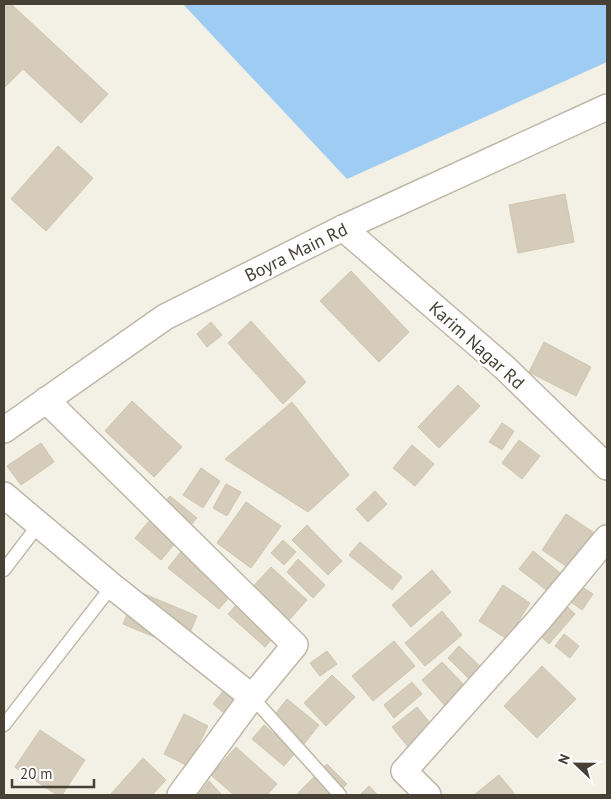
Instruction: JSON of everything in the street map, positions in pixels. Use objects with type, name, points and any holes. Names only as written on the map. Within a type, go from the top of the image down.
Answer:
[{"type":"street","name":"Boyra Main Rd","points":[[4,430],[165,316],[343,228],[607,107]]},
{"type":"street","name":"Karim Nagar Rd","points":[[343,228],[504,367],[607,467]]},
{"type":"street","points":[[46,400],[295,645],[252,697],[180,795]]},
{"type":"street","points":[[4,495],[112,586],[252,697]]},
{"type":"street","points":[[428,795],[404,771],[539,620],[607,538]]},
{"type":"lane","points":[[4,570],[39,524]]},
{"type":"lane","points":[[4,725],[112,586]]},
{"type":"lane","points":[[252,697],[340,795]]},
{"type":"water","points":[[183,4],[607,4],[607,62],[347,179]]},
{"type":"building","points":[[4,4],[11,4],[108,94],[81,123],[23,69],[4,88]]},
{"type":"building","points":[[58,146],[93,178],[46,231],[11,199]]},
{"type":"building","points":[[565,194],[574,242],[518,253],[509,205]]},
{"type":"building","points":[[351,271],[409,332],[379,362],[320,301]]},
{"type":"building","points":[[251,321],[306,382],[283,404],[228,343]]},
{"type":"building","points":[[211,322],[222,335],[207,347],[197,334]]},
{"type":"building","points":[[544,342],[591,367],[576,396],[529,372]]},
{"type":"building","points":[[458,385],[480,406],[439,448],[418,427]]},
{"type":"building","points":[[132,401],[182,447],[154,477],[105,431]]},
{"type":"building","points":[[292,402],[349,475],[308,512],[225,459]]},
{"type":"building","points":[[502,423],[514,431],[502,450],[489,442]]},
{"type":"building","points":[[519,440],[540,456],[522,479],[502,463]]},
{"type":"building","points":[[41,443],[54,462],[21,485],[7,466]]},
{"type":"building","points":[[412,445],[434,464],[415,486],[393,468]]},
{"type":"building","points":[[201,468],[220,481],[203,508],[183,495]]},
{"type":"building","points":[[226,484],[241,492],[227,516],[213,508]]},
{"type":"building","points":[[375,491],[387,504],[368,522],[356,509]]},
{"type":"building","points":[[170,496],[197,518],[161,560],[135,538]]},
{"type":"building","points":[[246,502],[281,526],[251,568],[217,543]]},
{"type":"building","points":[[566,514],[593,532],[569,568],[542,550]]},
{"type":"building","points":[[307,525],[342,561],[328,575],[292,540]]},
{"type":"building","points":[[190,540],[242,582],[219,609],[168,568]]},
{"type":"building","points":[[283,540],[296,552],[284,565],[271,553]]},
{"type":"building","points":[[360,542],[402,577],[392,590],[349,555]]},
{"type":"building","points":[[533,551],[564,576],[550,593],[519,569]]},
{"type":"building","points":[[298,559],[325,585],[313,598],[287,572]]},
{"type":"building","points":[[271,567],[307,600],[265,647],[228,614]]},
{"type":"building","points":[[432,570],[451,592],[411,627],[392,605]]},
{"type":"building","points":[[578,584],[593,594],[582,610],[567,599]]},
{"type":"building","points":[[503,585],[530,603],[507,639],[479,621]]},
{"type":"building","points":[[137,591],[197,616],[183,649],[123,624]]},
{"type":"building","points":[[562,602],[575,614],[549,644],[536,632]]},
{"type":"building","points":[[442,611],[462,635],[425,666],[405,643]]},
{"type":"building","points":[[564,634],[579,646],[570,658],[555,646]]},
{"type":"building","points":[[394,641],[415,666],[373,701],[352,676]]},
{"type":"building","points":[[459,646],[484,670],[472,682],[448,658]]},
{"type":"building","points":[[327,651],[337,664],[320,676],[310,663]]},
{"type":"building","points":[[442,662],[469,690],[448,709],[422,680]]},
{"type":"building","points":[[542,666],[576,699],[537,738],[504,706]]},
{"type":"building","points":[[332,675],[355,697],[326,726],[304,703]]},
{"type":"building","points":[[235,676],[236,723],[213,704]]},
{"type":"building","points":[[412,682],[422,694],[394,718],[384,705]]},
{"type":"building","points":[[287,699],[319,725],[304,744],[272,718]]},
{"type":"building","points":[[417,707],[434,728],[409,748],[392,727]]},
{"type":"building","points":[[184,714],[208,726],[188,766],[164,754]]},
{"type":"building","points":[[264,725],[296,752],[284,766],[252,739]]},
{"type":"building","points":[[40,730],[85,760],[62,795],[57,795],[15,767]]},
{"type":"building","points":[[236,747],[277,784],[267,795],[234,795],[211,775]]},
{"type":"building","points":[[143,758],[166,780],[152,795],[110,795]]},
{"type":"building","points":[[327,764],[347,784],[336,795],[300,795],[298,793]]},
{"type":"building","points":[[499,775],[514,793],[511,795],[474,795]]},
{"type":"building","points":[[209,781],[222,795],[198,795]]},
{"type":"building","points":[[369,786],[378,795],[360,795]]}]
